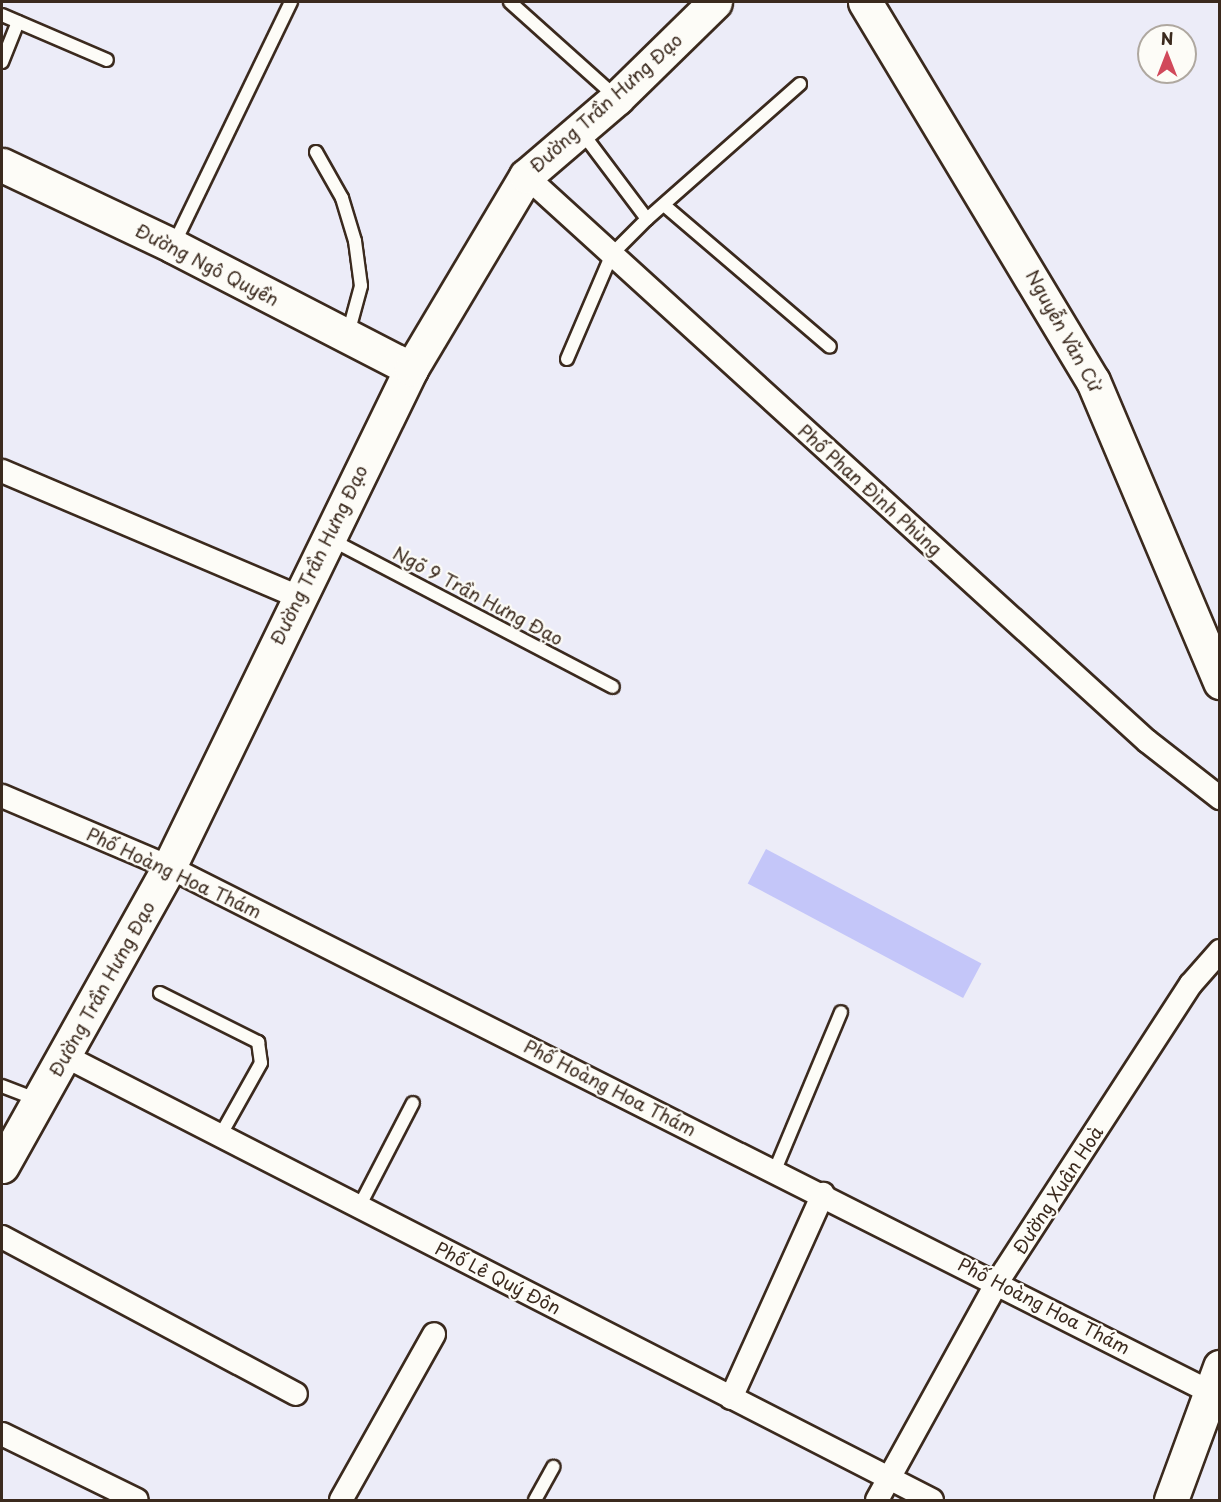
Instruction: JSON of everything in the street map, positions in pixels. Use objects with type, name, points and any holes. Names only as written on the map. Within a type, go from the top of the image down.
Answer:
[{"type":"street","name":"Đường Trần Hưng Đạo","points":[[2,1166],[169,867],[297,596],[411,369],[526,176],[578,127],[617,98],[714,2]]},
{"type":"street","name":"Nguyễn Văn Cừ","points":[[865,2],[1093,381],[1220,682]]},
{"type":"street","name":"Đường Ngô Quyền","points":[[2,165],[173,246],[411,369]]},
{"type":"street","name":"Phố Phan Đình Phùng","points":[[526,176],[1147,741],[1220,798]]},
{"type":"street","points":[[2,471],[297,596]]},
{"type":"street","name":"Phố Hoàng Hoa Thám","points":[[2,796],[169,867],[998,1281],[1216,1380]]},
{"type":"street","name":"Đường Xuân Hoà","points":[[877,1500],[891,1480],[998,1281],[1191,984],[1220,951]]},
{"type":"street","name":"Phố Lê Quý Đôn","points":[[64,1056],[932,1500]]},
{"type":"street","points":[[731,1398],[823,1194]]},
{"type":"street","points":[[2,1237],[296,1394]]},
{"type":"street","points":[[341,1500],[434,1334]]},
{"type":"street","points":[[1171,1500],[1216,1380]]},
{"type":"street","points":[[2,1434],[137,1500]]},
{"type":"lane","points":[[173,246],[291,2]]},
{"type":"lane","points":[[510,2],[617,98]]},
{"type":"lane","points":[[2,15],[107,60]]},
{"type":"lane","points":[[2,62],[18,22]]},
{"type":"lane","points":[[567,358],[612,254],[647,219],[800,84]]},
{"type":"lane","points":[[578,127],[647,219]]},
{"type":"lane","points":[[316,152],[342,198],[355,241],[361,286],[347,336]]},
{"type":"lane","points":[[664,205],[830,347]]},
{"type":"lane","name":"Ngõ 9 Trần Hưng Đạo","points":[[327,537],[613,687]]},
{"type":"lane","points":[[160,993],[258,1042],[261,1063],[220,1136]]},
{"type":"lane","points":[[775,1170],[840,1012]]},
{"type":"lane","points":[[2,1086],[40,1100]]},
{"type":"lane","points":[[359,1207],[413,1103]]},
{"type":"lane","points":[[535,1500],[553,1467]]},
{"type":"building","points":[[766,849],[981,964],[963,998],[748,883]]}]
